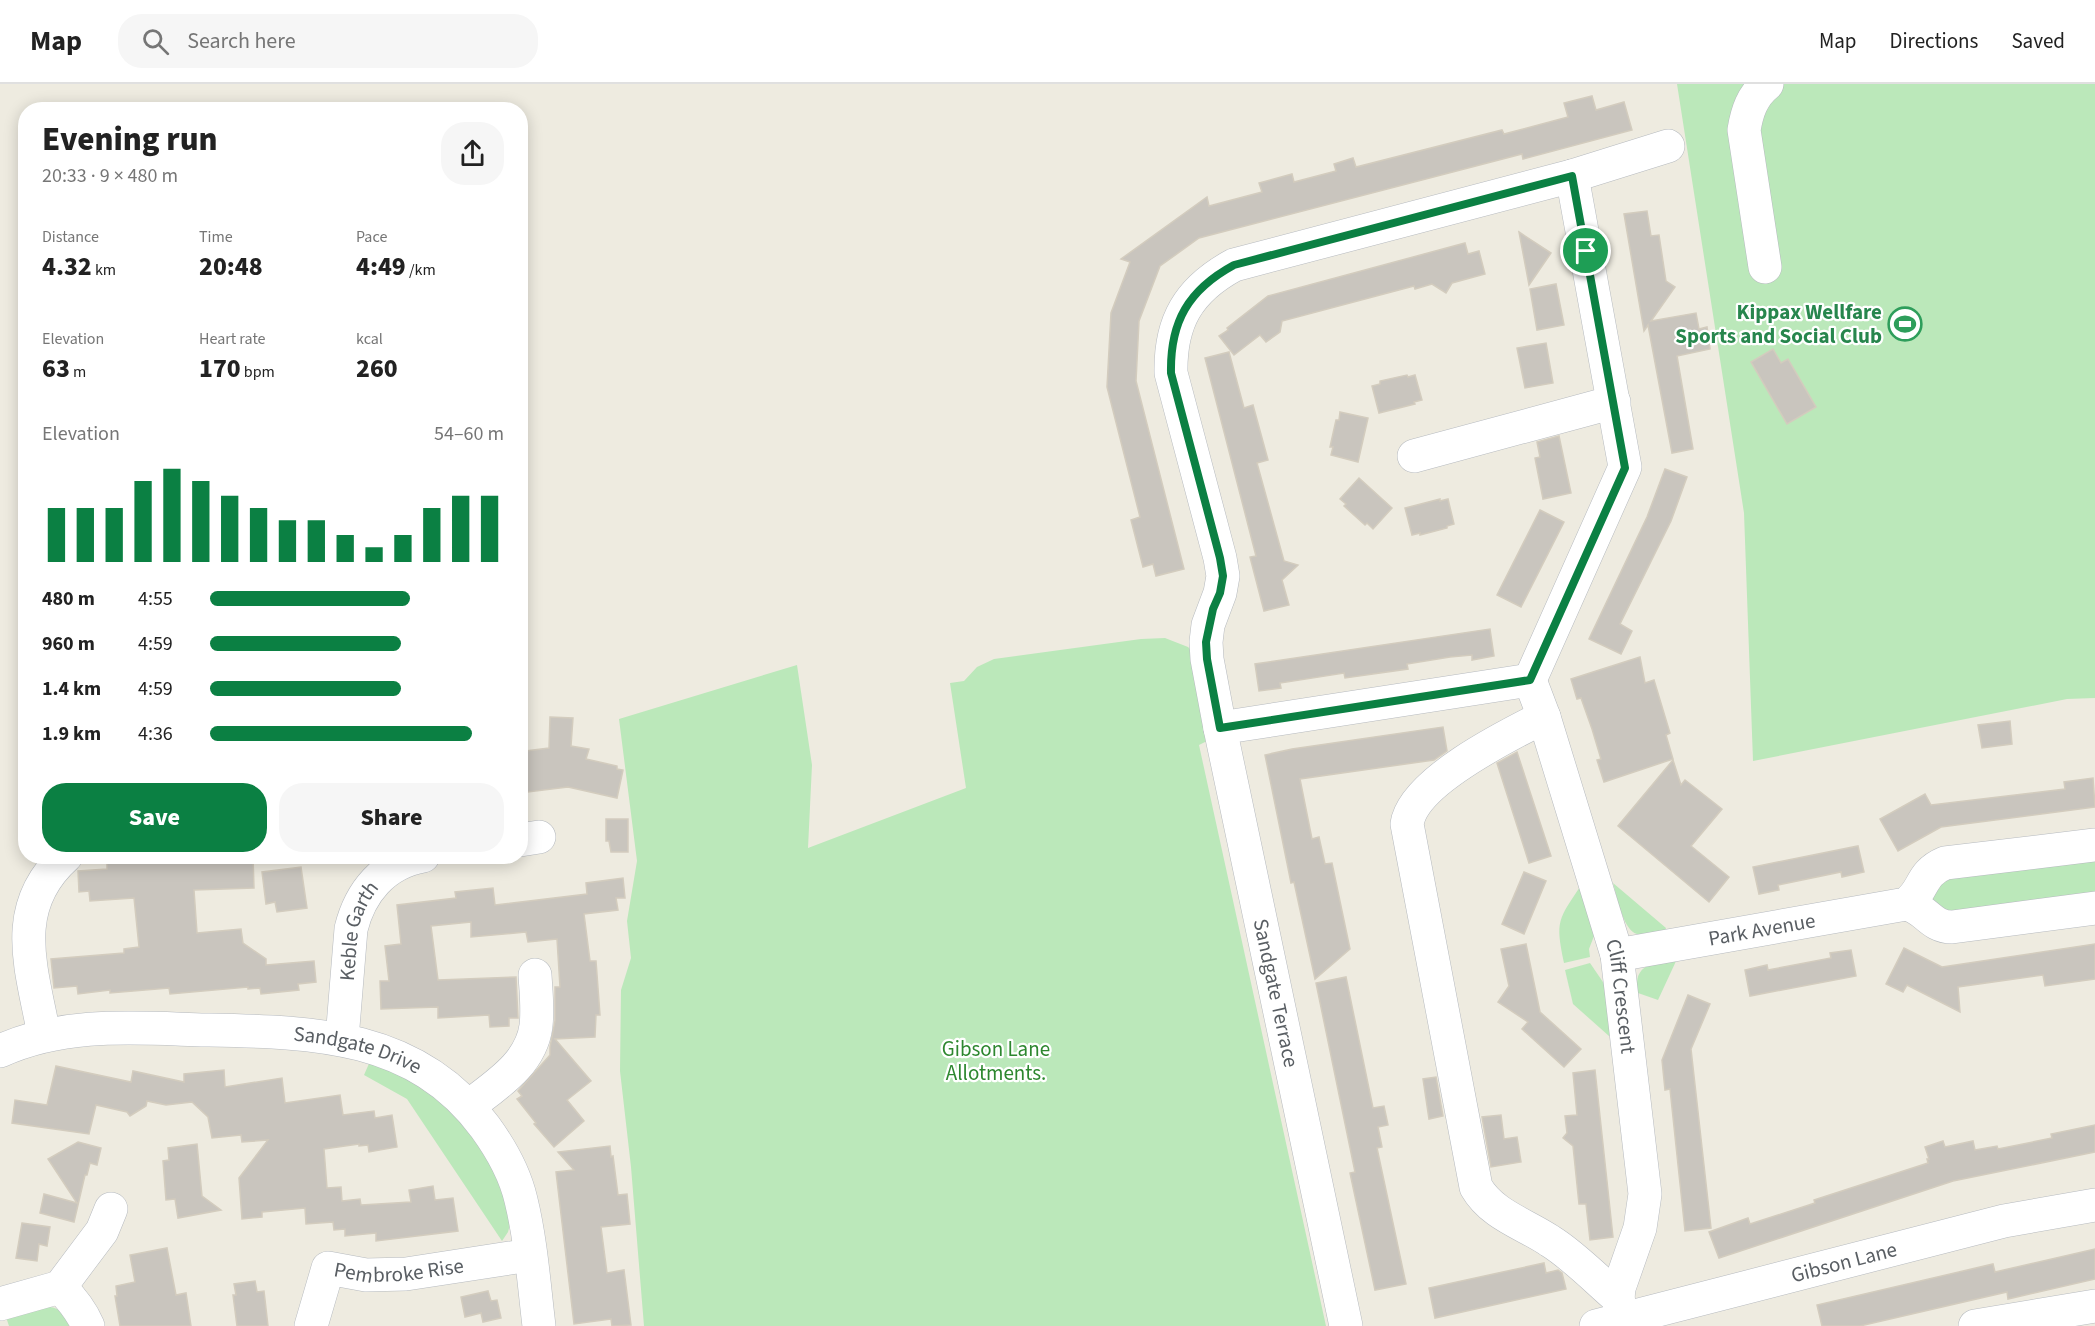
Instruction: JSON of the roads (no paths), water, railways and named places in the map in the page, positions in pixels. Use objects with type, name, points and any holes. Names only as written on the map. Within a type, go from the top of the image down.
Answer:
[{"type":"street","points":[[1766,267],[1744,130],[1753,99],[1767,84]]},
{"type":"street","name":"Sandgate Terrace","points":[[1346,1326],[1207,659],[1208,625],[1220,593],[1223,576],[1171,373],[1170,354],[1173,335],[1190,301],[1209,280],[1234,265],[1572,176],[1668,146]]},
{"type":"street","points":[[1220,728],[1530,680],[1625,468],[1572,176]]},
{"type":"street","points":[[1414,456],[1614,402]]},
{"type":"street","name":"Cliff Crescent","points":[[1530,680],[1544,717],[1617,955],[1645,1194],[1640,1228],[1619,1288],[1613,1314]]},
{"type":"street","points":[[1544,717],[1491,744],[1441,779],[1411,810],[1407,824],[1476,1187],[1488,1203],[1522,1226],[1551,1241],[1613,1314]]},
{"type":"street","points":[[1906,904],[1913,899],[1928,874],[1935,867],[1946,863],[2095,845]]},
{"type":"street","points":[[44,1035],[27,939],[28,922],[39,888],[58,864]]},
{"type":"street","name":"Keble Garth","points":[[342,1039],[351,929],[355,912],[362,897],[373,883],[399,864]]},
{"type":"street","points":[[1906,904],[1918,909],[1936,924],[1952,927],[2095,908]]},
{"type":"street","name":"Park Avenue","points":[[1617,955],[1906,904]]},
{"type":"street","points":[[469,1106],[507,1076],[520,1063],[530,1046],[536,1028],[534,975]]},
{"type":"street","name":"Sandgate Drive","points":[[0,1051],[44,1035],[68,1030],[108,1028],[291,1032],[342,1039],[377,1048],[411,1062],[442,1082],[469,1106],[501,1150],[521,1200],[539,1326]]},
{"type":"street","name":"Gibson Lane","points":[[1613,1314],[2004,1221],[2095,1205]]},
{"type":"street","points":[[0,1305],[60,1287],[102,1231],[111,1209]]},
{"type":"street","name":"Pembroke Rise","points":[[311,1326],[328,1268],[366,1275],[406,1274],[530,1255]]},
{"type":"street","points":[[60,1287],[82,1312],[88,1326]]},
{"type":"street","points":[[1975,1326],[2095,1306]]},
{"type":"place","name":"Kippax Wellfare Sports and Social Club","points":[[1905,324]]},
{"type":"park label","name":"Gibson Lane Allotments.","points":[[996,1061]]}]
